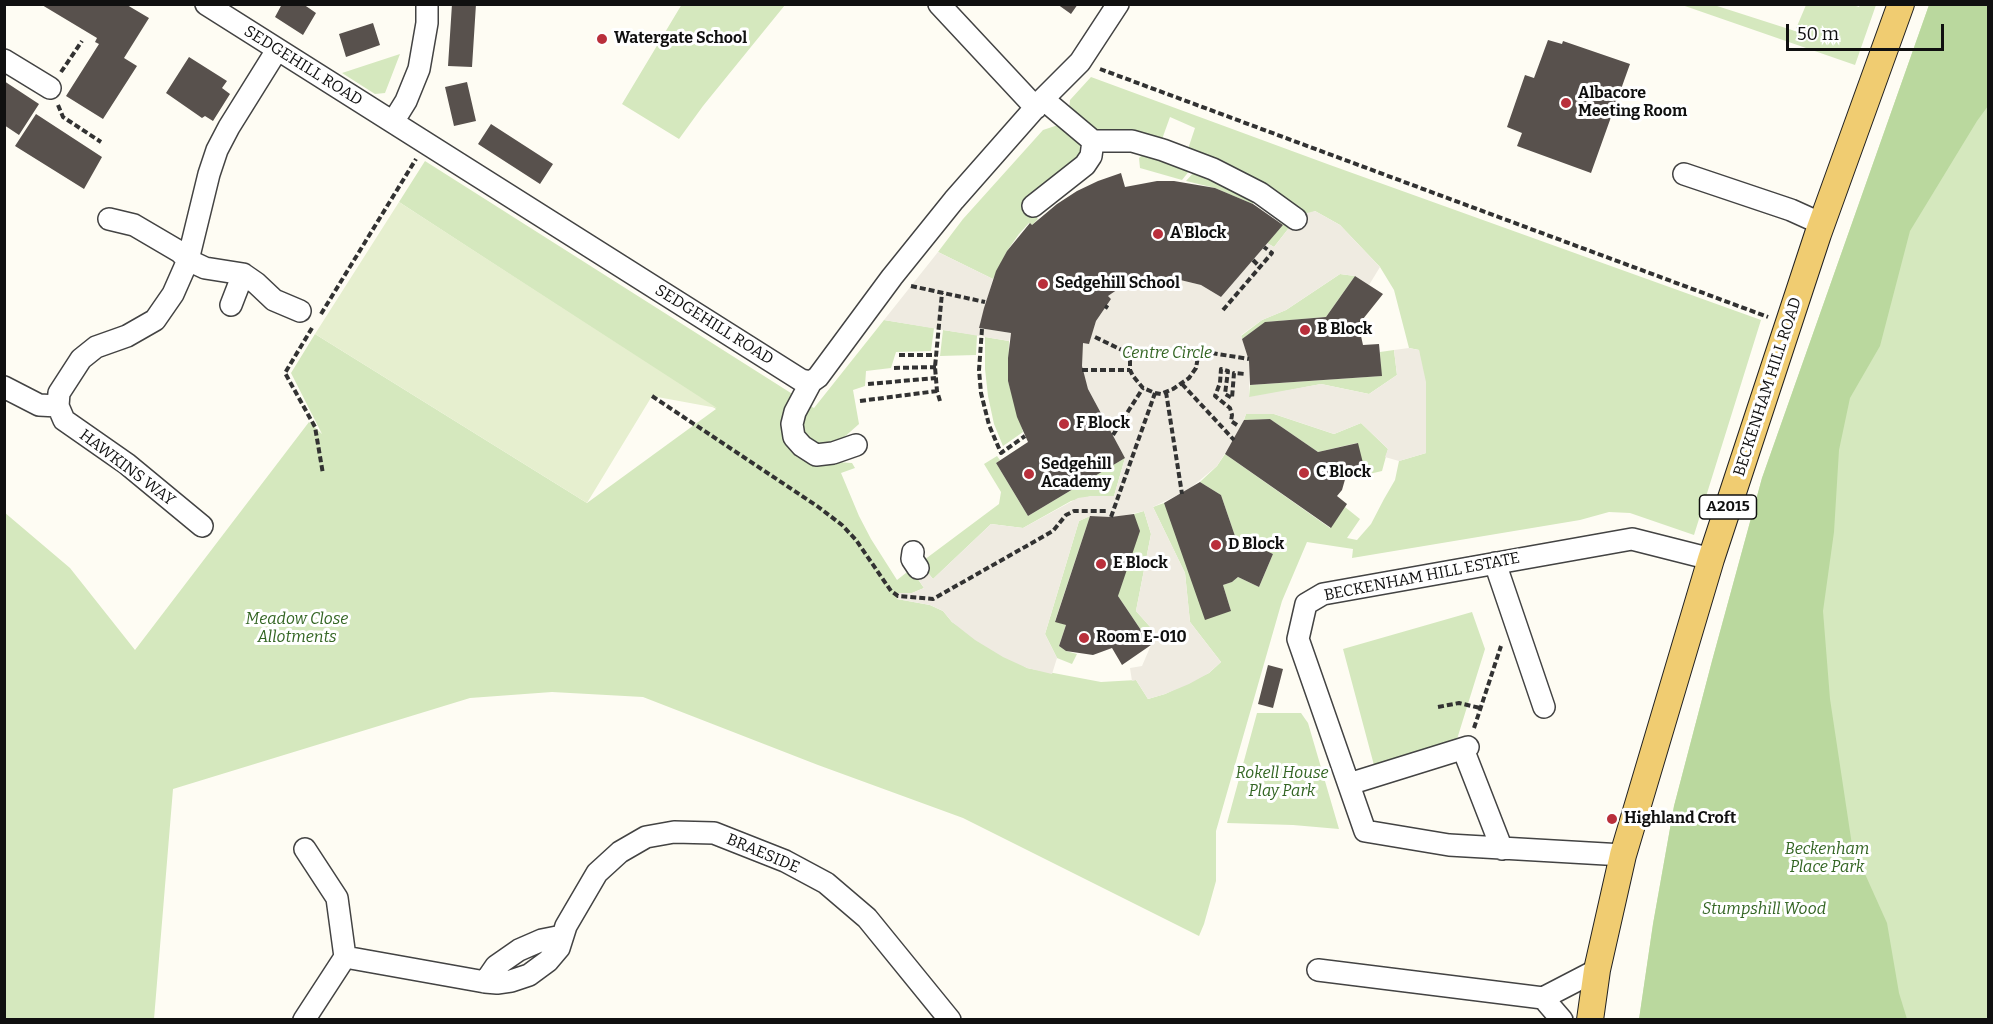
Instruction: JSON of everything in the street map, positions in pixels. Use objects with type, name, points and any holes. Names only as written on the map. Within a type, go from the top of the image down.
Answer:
[{"type":"main road","name":"BECKENHAM HILL ROAD","points":[[1590,1020],[1597,970],[1623,855],[1711,559],[1822,225],[1901,4]]},
{"type":"street","name":"SEDGEHILL ROAD","points":[[206,4],[801,380],[811,382]]},
{"type":"street","points":[[393,122],[406,101],[419,69],[427,23],[427,4]]},
{"type":"street","points":[[939,4],[1040,104],[1093,141],[1132,141],[1213,169],[1260,193],[1296,219]]},
{"type":"street","points":[[856,445],[832,453],[816,455],[802,446],[794,437],[792,424],[795,412],[811,382],[818,377],[892,277],[954,200],[1080,62],[1118,4]]},
{"type":"street","points":[[4,387],[39,405],[58,406],[59,393],[81,359],[96,347],[127,336],[155,320],[173,294],[188,260],[217,150],[278,50]]},
{"type":"street","points":[[4,60],[50,88]]},
{"type":"street","points":[[1033,206],[1085,165],[1090,156],[1093,141]]},
{"type":"street","points":[[1684,174],[1781,207],[1822,225]]},
{"type":"street","points":[[109,219],[134,225],[180,252],[188,260],[205,268],[243,274],[274,300],[300,311]]},
{"type":"street","points":[[231,305],[243,274]]},
{"type":"street","name":"HAWKINS WAY","points":[[58,406],[64,420],[127,464],[202,526]]},
{"type":"street","name":"BECKENHAM HILL ESTATE","points":[[1623,855],[1449,845],[1365,831],[1298,639],[1306,604],[1323,594],[1632,539],[1711,559]]},
{"type":"street","points":[[1495,563],[1544,707]]},
{"type":"street","points":[[1349,784],[1467,751],[1502,849]]},
{"type":"street","name":"BRAESIDE","points":[[345,957],[485,982],[496,966],[519,950],[542,940],[562,936],[597,873],[620,852],[646,837],[674,832],[714,833],[785,861],[826,883],[867,918],[950,1020]]},
{"type":"street","points":[[304,1020],[345,957],[337,898],[305,849]]},
{"type":"street","points":[[1318,970],[1543,998],[1597,970]]},
{"type":"street","points":[[927,1020],[929,993]]},
{"type":"street","points":[[1543,998],[1562,1020]]},
{"type":"path","points":[[82,41],[50,88],[63,117],[101,142]]},
{"type":"path","points":[[1080,62],[1788,325]]},
{"type":"path","points":[[323,474],[315,428],[285,373],[426,143]]},
{"type":"path","points":[[1222,310],[1272,253],[1264,247]]},
{"type":"path","points":[[1253,260],[1260,267]]},
{"type":"path","points":[[892,277],[910,286],[986,302]]},
{"type":"path","points":[[1163,284],[1164,277]]},
{"type":"path","points":[[940,402],[936,391],[936,355],[942,293]]},
{"type":"path","points":[[982,329],[979,370],[981,393],[989,425],[1000,453],[1025,436]]},
{"type":"path","points":[[1095,337],[1130,354],[1130,370],[1137,383],[1155,393],[1166,392],[1182,384],[1196,368],[1199,351],[1249,358]]},
{"type":"path","points":[[899,355],[936,355]]},
{"type":"path","points":[[894,368],[936,367]]},
{"type":"path","points":[[1237,425],[1231,421],[1230,408],[1215,396],[1220,383],[1221,369],[1228,372],[1225,394],[1232,398],[1234,373],[1245,374]]},
{"type":"path","points":[[1082,370],[1130,370]]},
{"type":"path","points":[[868,384],[936,378]]},
{"type":"path","points":[[1182,384],[1234,440]]},
{"type":"path","points":[[1113,435],[1143,388]]},
{"type":"path","points":[[860,401],[936,391]]},
{"type":"path","points":[[1166,392],[1182,494]]},
{"type":"path","points":[[1112,517],[1155,393]]},
{"type":"path","points":[[652,396],[842,525],[856,540],[891,591],[898,596],[933,599],[1053,531],[1066,514],[1074,510],[1108,511]]},
{"type":"path","points":[[1467,751],[1512,613]]},
{"type":"path","points":[[1438,707],[1459,703],[1480,708]]},
{"type":"green space","points":[[682,4],[785,5],[679,139],[622,104]]},
{"type":"green space","points":[[1682,5],[1714,5],[1795,31],[1806,5],[1859,7],[1860,5],[1876,5],[1855,65]]},
{"type":"green space","name":"Beckenham Place Park","points":[[1929,5],[1988,5],[1988,1019],[1639,1020],[1674,806],[1762,478]]},
{"type":"green space","name":"Stumpshill Wood","points":[[1929,5],[1988,5],[1988,106],[1910,231],[1880,346],[1850,398],[1839,450],[1834,532],[1823,611],[1830,699],[1852,845],[1887,923],[1899,993],[1907,1019],[1639,1019],[1674,806],[1762,478]]},
{"type":"green space","points":[[400,54],[385,93],[375,94],[342,73]]},
{"type":"green space","name":"Meadow Close Allotments","points":[[1091,77],[1761,320],[1694,535],[1630,513],[1609,512],[1580,520],[1352,558],[1353,549],[1307,542],[1282,601],[1216,831],[1216,881],[1199,936],[963,818],[643,697],[552,692],[470,698],[173,789],[154,1019],[5,1019],[4,512],[70,568],[135,650],[309,422],[322,434],[291,373],[315,334],[587,503],[716,409],[399,202],[425,161],[794,395],[785,408],[781,425],[784,440],[792,452],[804,461],[817,465],[837,462],[852,463],[855,468],[841,473],[871,539],[897,580],[911,569],[924,588],[897,599],[930,605],[943,611],[952,622],[1027,668],[1101,682],[1136,680],[1148,699],[1165,694],[1209,673],[1221,662],[1190,622],[1185,573],[1153,507],[1164,503],[1231,611],[1223,585],[1238,577],[1259,587],[1273,554],[1235,536],[1221,495],[1200,482],[1217,466],[1225,454],[1330,528],[1345,507],[1360,519],[1347,538],[1357,540],[1371,524],[1395,480],[1399,461],[1426,453],[1419,350],[1409,348],[1394,290],[1380,267],[1340,225],[1315,211],[1304,217],[1187,152],[1195,128],[1170,117],[1161,142],[1094,131],[1069,110],[1070,100]]},
{"type":"green space","points":[[1058,125],[1078,141],[1081,148],[1080,156],[1025,204],[1038,219],[1032,225],[1029,223],[1019,234],[1007,251],[993,279],[938,252],[963,219],[1043,130]]},
{"type":"green space","points":[[1146,151],[1190,170],[1182,180],[1140,168],[1139,158]]},
{"type":"green space","points":[[1194,172],[1253,200],[1253,204],[1215,188],[1186,181]]},
{"type":"green space","points":[[399,202],[717,408],[652,396],[587,503],[315,334]]},
{"type":"green space","points":[[1276,213],[1292,224],[1274,247],[1267,243],[1283,225],[1274,217]]},
{"type":"green space","points":[[1340,274],[1355,276],[1326,317],[1266,322],[1242,339],[1241,336],[1262,320],[1286,310]]},
{"type":"green space","points":[[884,320],[934,328],[931,351],[896,352],[891,368],[866,371],[865,386],[853,390],[859,424],[841,440],[815,444],[808,440],[802,429],[801,419],[808,405],[814,408]]},
{"type":"green space","points":[[943,330],[977,335],[976,355],[940,356]]},
{"type":"green space","points":[[985,337],[1009,341],[1008,381],[1023,432],[1003,446],[994,424],[988,396]]},
{"type":"green space","points":[[1394,350],[1397,375],[1369,394],[1321,384],[1249,398],[1250,385],[1381,376],[1380,352]]},
{"type":"green space","points":[[1246,414],[1274,414],[1334,434],[1361,423],[1388,449],[1382,471],[1365,475],[1357,443],[1318,452],[1270,419],[1244,420]]},
{"type":"green space","points":[[997,456],[1000,460],[996,463],[1028,516],[1125,458],[1114,496],[1092,496],[1071,501],[1023,528],[991,524],[933,579],[920,563],[999,504],[1001,492],[984,464]]},
{"type":"green space","points":[[1144,511],[1151,534],[1136,611],[1152,629],[1151,645],[1118,596],[1134,514]]},
{"type":"green space","points":[[1090,516],[1055,621],[1066,625],[1059,646],[1077,654],[1072,664],[1057,658],[1045,634],[1079,521]]},
{"type":"green space","points":[[1472,612],[1485,649],[1453,752],[1375,769],[1343,649]]},
{"type":"green space","name":"Rokell House Play Park","points":[[1257,713],[1301,713],[1308,723],[1339,829],[1227,823]]},
{"type":"shaded area","points":[[1315,211],[1340,225],[1380,267],[1369,285],[1355,276],[1340,274],[1286,310],[1262,320],[1241,335],[1249,361],[1249,397],[1321,384],[1369,394],[1397,375],[1394,350],[1409,348],[1419,350],[1426,382],[1426,453],[1399,461],[1385,457],[1388,449],[1361,423],[1334,434],[1274,414],[1246,414],[1240,429],[1217,466],[1188,490],[1153,507],[1185,573],[1190,622],[1221,662],[1209,673],[1189,684],[1148,699],[1136,680],[1132,681],[1130,668],[1142,666],[1151,645],[1152,629],[1136,611],[1151,534],[1144,511],[1117,517],[1090,516],[1079,521],[1045,634],[1057,658],[1052,674],[1027,668],[1003,657],[975,640],[952,622],[943,611],[930,605],[897,599],[898,593],[912,593],[924,588],[913,572],[922,566],[933,579],[991,524],[1023,528],[1078,498],[1114,496],[1125,458],[1088,389],[1081,358],[1083,343],[1089,343],[1096,321],[1111,299],[1108,296],[1124,285],[1147,278],[1168,277],[1201,285],[1221,297],[1267,243],[1274,247],[1299,215],[1304,217],[1307,213]]},
{"type":"shaded area","points":[[938,252],[993,279],[979,328],[1011,333],[1009,341],[884,320]]},
{"type":"building","points":[[282,4],[303,4],[316,13],[303,35],[275,17]]},
{"type":"building","points":[[452,4],[476,4],[472,67],[448,66]]},
{"type":"building","points":[[1057,4],[1078,4],[1071,14]]},
{"type":"building","points":[[42,5],[127,5],[149,18],[124,58],[137,66],[103,119],[66,96],[99,44],[95,42],[97,38]]},
{"type":"building","points":[[373,23],[380,45],[346,57],[339,34]]},
{"type":"building","name":"Albacore Meeting Room","points":[[1548,40],[1562,44],[1563,41],[1630,64],[1591,173],[1517,146],[1522,133],[1507,127],[1525,75],[1534,78]]},
{"type":"building","points":[[189,57],[227,81],[222,88],[230,94],[213,121],[205,116],[202,118],[166,93]]},
{"type":"building","points":[[4,81],[39,104],[19,135],[4,125]]},
{"type":"building","points":[[467,82],[476,121],[454,126],[445,87]]},
{"type":"building","points":[[36,114],[102,157],[84,189],[15,146]]},
{"type":"building","points":[[491,124],[553,164],[540,184],[478,144]]},
{"type":"building","points":[[1121,173],[1125,187],[1157,181],[1174,181],[1215,188],[1253,204],[1283,225],[1221,297],[1201,285],[1168,277],[1147,278],[1124,285],[1108,296],[1111,299],[1096,321],[1089,344],[1083,343],[1082,366],[1088,389],[1125,458],[1028,516],[996,463],[1028,442],[1017,417],[1008,381],[1011,333],[979,328],[984,308],[996,271],[1007,251],[1030,223],[1032,225],[1077,191]]},
{"type":"building","name":"B Block","points":[[1355,276],[1383,294],[1355,329],[1361,336],[1363,345],[1379,344],[1382,376],[1250,385],[1249,361],[1242,339],[1265,322],[1326,317]]},
{"type":"building","name":"C Block","points":[[1270,419],[1318,452],[1358,443],[1365,471],[1346,476],[1342,490],[1337,496],[1347,504],[1331,528],[1225,454],[1244,420]]},
{"type":"building","name":"D Block","points":[[1200,482],[1221,495],[1235,536],[1273,554],[1259,587],[1238,577],[1223,585],[1231,611],[1205,620],[1164,503]]},
{"type":"building","name":"E Block","points":[[1134,514],[1140,531],[1118,596],[1151,645],[1122,665],[1112,648],[1093,655],[1066,651],[1059,646],[1066,625],[1055,622],[1090,516],[1111,517]]},
{"type":"building","points":[[1268,665],[1283,669],[1273,708],[1258,704]]},
{"type":"place","name":"Watergate School","points":[[602,39]]},
{"type":"place","name":"Albacore Meeting Room","points":[[1566,103]]},
{"type":"place","name":"A Block","points":[[1158,234]]},
{"type":"place","name":"Sedgehill School","points":[[1043,284]]},
{"type":"place","name":"B Block","points":[[1305,330]]},
{"type":"place","name":"F Block","points":[[1064,424]]},
{"type":"place","name":"C Block","points":[[1304,473]]},
{"type":"place","name":"Sedgehill Academy","points":[[1029,474]]},
{"type":"place","name":"D Block","points":[[1216,545]]},
{"type":"place","name":"E Block","points":[[1101,564]]},
{"type":"place","name":"Room E-010","points":[[1084,638]]},
{"type":"place","name":"Highland Croft","points":[[1612,819]]},
{"type":"park label","name":"Centre Circle","points":[[1167,354]]}]
